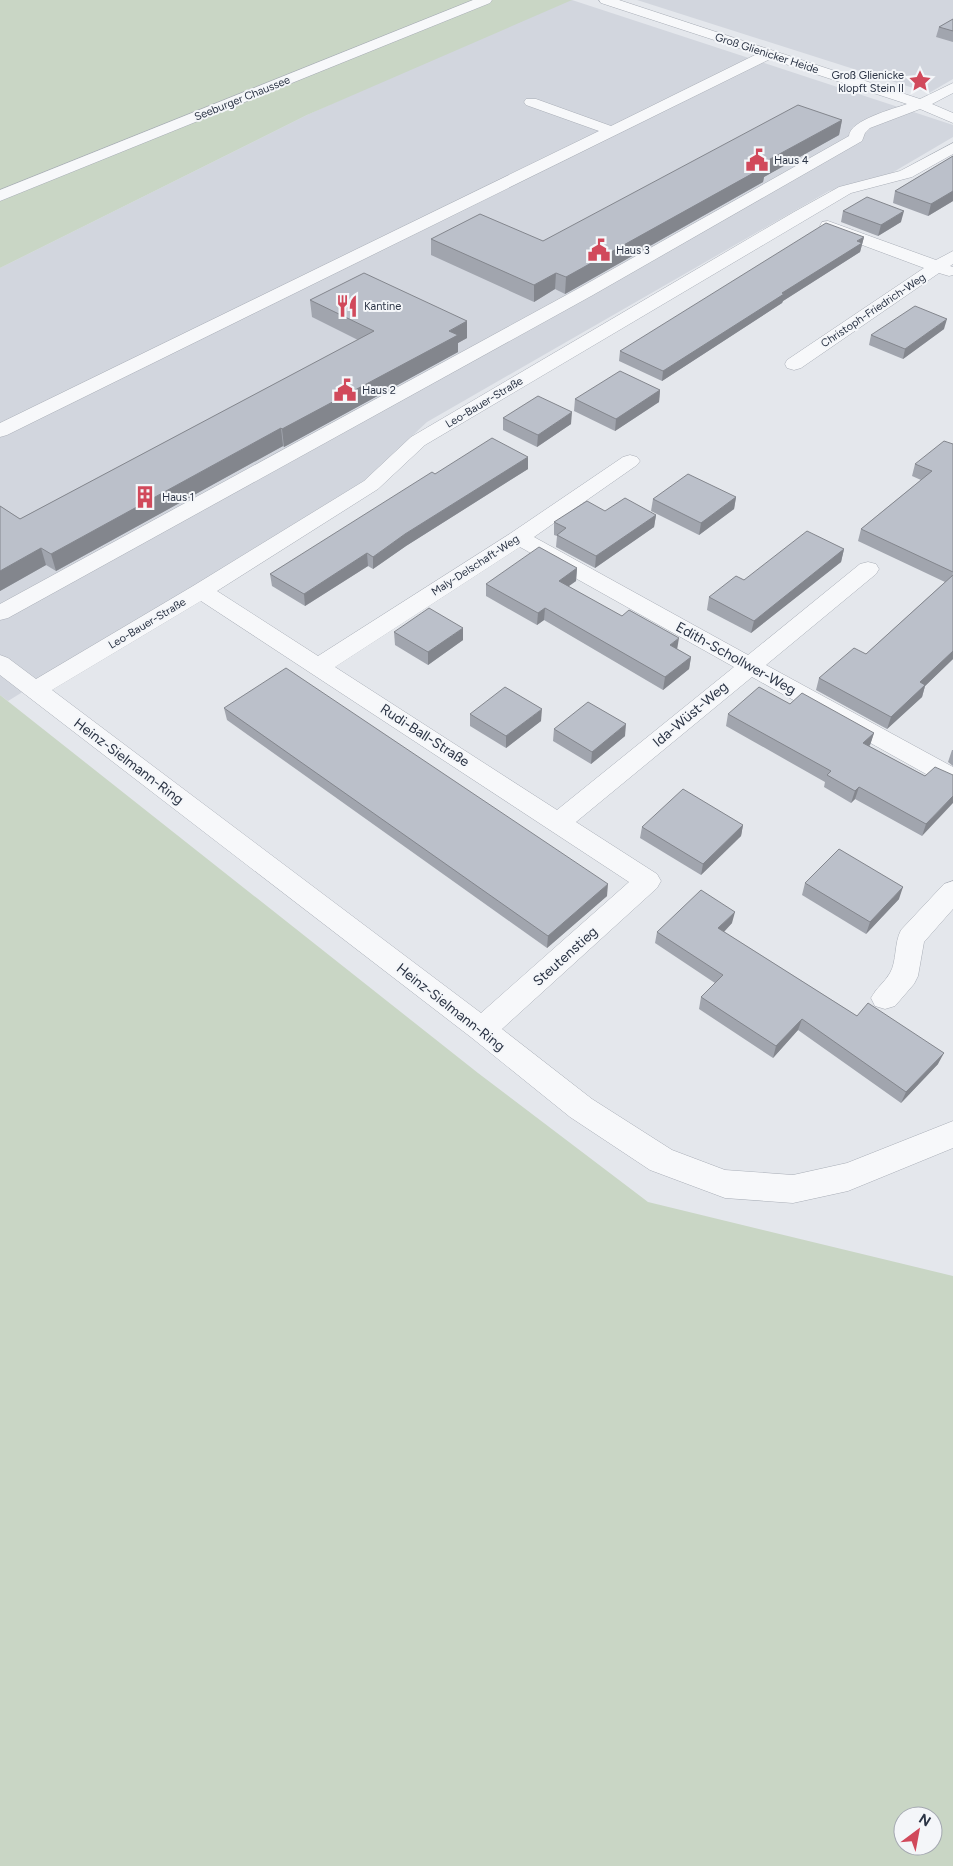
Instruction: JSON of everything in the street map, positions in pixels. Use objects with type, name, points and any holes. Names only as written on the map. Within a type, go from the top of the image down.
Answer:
[{"type":"street","name":"Seeburger Chaussee","points":[[0,196],[485,0]]},
{"type":"street","name":"Groß Glienicker Heide","points":[[606,0],[920,104]]},
{"type":"street","points":[[0,431],[769,54]]},
{"type":"street","points":[[0,614],[587,291],[847,144],[857,138],[857,131],[865,125],[920,104],[953,87]]},
{"type":"street","points":[[531,102],[612,131]]},
{"type":"street","points":[[920,104],[953,119]]},
{"type":"street","name":"Leo-Bauer-Straße","points":[[35,690],[201,591],[371,485],[418,441],[800,215],[845,190],[906,174],[953,148]]},
{"type":"street","points":[[800,215],[945,270]]},
{"type":"street","name":"Christoph-Friedrich-Weg","points":[[794,364],[945,270],[953,256]]},
{"type":"street","name":"Maly-Delschaft-Weg","points":[[318,666],[518,538],[630,461]]},
{"type":"street","name":"Edith-Schollwer-Weg","points":[[518,538],[953,778]]},
{"type":"street","name":"Ida-Wüst-Weg","points":[[559,822],[868,570]]},
{"type":"street","name":"Rudi-Ball-Straße","points":[[201,591],[648,881]]},
{"type":"street","name":"Heinz-Sielmann-Ring","points":[[0,663],[482,1030],[581,1108],[661,1160],[725,1184],[793,1189],[848,1177],[953,1134]]},
{"type":"street","name":"Steutenstieg","points":[[482,1030],[648,881]]},
{"type":"street","points":[[885,998],[904,976],[911,938],[953,891]]},
{"type":"shaded area","points":[[560,0],[572,0],[953,125],[953,137],[890,174],[829,191],[427,422],[365,480],[8,701],[0,695],[0,268],[307,115]]},
{"type":"shaded area","points":[[637,0],[953,0],[953,79],[929,93]]},
{"type":"green space","points":[[0,0],[572,0],[307,115],[0,268]]},
{"type":"green space","points":[[0,695],[478,1073],[648,1202],[953,1276],[953,1866],[0,1866]]},
{"type":"building","points":[[953,19],[953,31],[939,27]]},
{"type":"building","points":[[798,105],[842,120],[761,164],[766,166],[566,277],[556,273],[534,285],[431,239],[480,214],[543,241]]},
{"type":"building","points":[[953,156],[953,191],[931,204],[895,191]]},
{"type":"building","points":[[867,197],[904,211],[881,225],[843,211]]},
{"type":"building","points":[[826,223],[864,237],[857,241],[862,243],[663,371],[620,351]]},
{"type":"building","points":[[364,273],[467,321],[449,331],[458,335],[281,428],[51,554],[41,548],[0,571],[0,506],[20,519],[374,331],[310,300]]},
{"type":"building","points":[[915,306],[947,319],[905,349],[871,335]]},
{"type":"building","points":[[620,371],[660,390],[616,419],[575,399]]},
{"type":"building","points":[[538,396],[572,412],[538,435],[503,418]]},
{"type":"building","points":[[492,438],[528,457],[405,534],[373,557],[367,553],[304,594],[270,574],[432,472],[435,474]]},
{"type":"building","points":[[944,441],[953,444],[953,572],[861,529],[932,471],[915,464]]},
{"type":"building","points":[[688,474],[736,497],[701,523],[653,499]]},
{"type":"building","points":[[625,498],[656,515],[596,556],[557,535],[566,528],[554,522],[587,501],[605,511]]},
{"type":"building","points":[[807,531],[844,549],[754,621],[709,597],[736,576],[744,580]]},
{"type":"building","points":[[539,547],[577,568],[559,581],[622,616],[629,610],[679,638],[670,645],[691,657],[665,677],[545,608],[538,613],[486,584]]},
{"type":"building","points":[[953,575],[953,651],[920,682],[925,685],[891,717],[819,678],[854,648],[866,654]]},
{"type":"building","points":[[429,608],[463,628],[428,652],[394,632]]},
{"type":"building","points":[[286,668],[608,884],[548,936],[224,708]]},
{"type":"building","points":[[505,687],[542,709],[506,736],[470,714]]},
{"type":"building","points":[[759,687],[790,704],[802,693],[874,733],[863,743],[925,776],[935,767],[953,775],[953,796],[926,824],[859,787],[855,791],[827,775],[831,771],[728,714]]},
{"type":"building","points":[[588,702],[626,724],[592,752],[554,729]]},
{"type":"building","points":[[683,789],[743,825],[703,864],[642,827]]},
{"type":"building","points":[[839,849],[903,887],[870,922],[805,883]]},
{"type":"building","points":[[701,890],[735,912],[718,928],[857,1016],[868,1003],[944,1053],[906,1092],[802,1019],[776,1046],[701,997],[723,975],[657,932]]},
{"type":"place","name":"Groß Glienicke klopft Stein II","points":[[920,81]]},
{"type":"place","name":"Haus 4","points":[[757,160]]},
{"type":"place","name":"Haus 3","points":[[599,250]]},
{"type":"place","name":"Kantine","points":[[347,306]]},
{"type":"place","name":"Haus 2","points":[[345,390]]},
{"type":"place","name":"Haus 1","points":[[145,497]]}]
